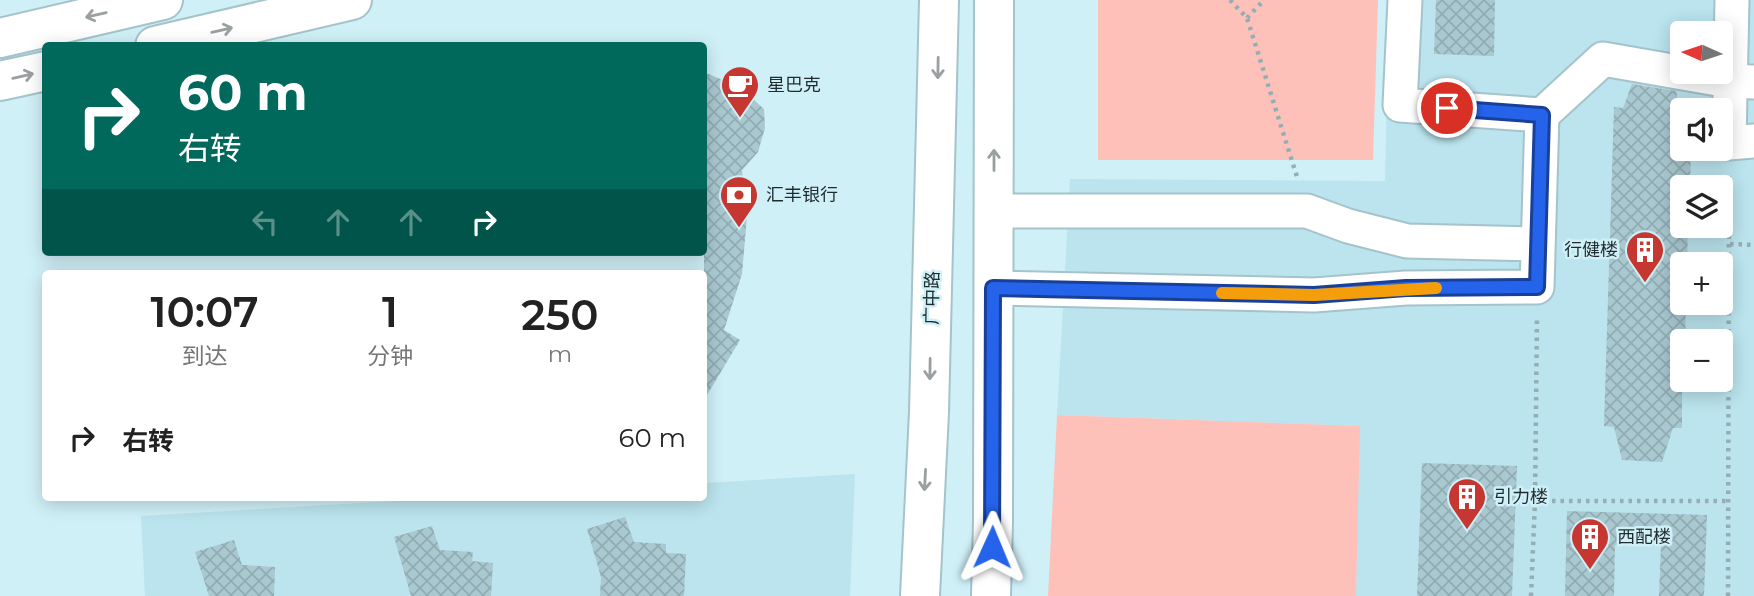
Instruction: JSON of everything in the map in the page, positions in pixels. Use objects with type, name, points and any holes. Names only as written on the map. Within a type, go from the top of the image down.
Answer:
[{"type":"main road","points":[[0,38],[163,0]]},
{"type":"main road","points":[[172,42],[352,0]]},
{"type":"main road","name":"广中路","points":[[920,596],[929,412],[939,0]]},
{"type":"main road","points":[[990,596],[993,522],[994,0]]},
{"type":"main road","points":[[0,81],[42,72]]},
{"type":"street","points":[[1405,0],[1400,105],[1542,115]]},
{"type":"street","points":[[1732,0],[1741,82],[1742,142]]},
{"type":"street","points":[[993,288],[1314,295],[1406,288],[1537,287],[1542,115],[1603,59],[1741,82]]},
{"type":"street","points":[[994,211],[1307,211],[1348,226],[1408,241],[1538,244]]},
{"type":"path","points":[[1230,0],[1247,18],[1307,211]]},
{"type":"path","points":[[1247,18],[1264,0]]},
{"type":"path","points":[[1728,596],[1730,244],[1742,142]]},
{"type":"path","points":[[1730,244],[1754,245]]},
{"type":"path","points":[[1531,596],[1535,501],[1537,287]]},
{"type":"path","points":[[1535,501],[1729,501]]},
{"type":"shaded area","points":[[1098,0],[1378,0],[1373,160],[1098,160]]},
{"type":"shaded area","points":[[1389,0],[1754,0],[1754,596],[1356,596],[1359,426],[1057,415],[1070,179],[1385,181]]},
{"type":"shaded area","points":[[1057,415],[1360,426],[1356,596],[1048,596]]},
{"type":"shaded area","points":[[855,474],[850,596],[145,596],[141,516],[395,501],[707,501],[707,483]]},
{"type":"building","points":[[1436,0],[1495,0],[1494,56],[1434,54]]},
{"type":"building","points":[[707,73],[741,88],[764,109],[765,128],[758,152],[742,170],[747,216],[742,274],[724,330],[740,340],[707,395],[707,270],[704,270],[704,256],[707,256]]},
{"type":"building","name":"行健楼","points":[[1632,84],[1676,91],[1677,98],[1670,98],[1670,161],[1691,161],[1690,175],[1670,175],[1670,238],[1688,238],[1687,252],[1670,252],[1670,315],[1686,315],[1685,329],[1670,329],[1670,392],[1682,392],[1682,428],[1673,428],[1662,462],[1622,460],[1614,427],[1604,426],[1614,107],[1623,108]]},
{"type":"building","name":"引力楼","points":[[1422,463],[1517,466],[1512,596],[1417,596]]},
{"type":"building","name":"西配楼","points":[[1567,511],[1707,515],[1704,596],[1659,596],[1661,546],[1615,545],[1614,596],[1565,596]]},
{"type":"building","points":[[625,517],[634,542],[666,544],[666,553],[686,554],[684,596],[600,596],[601,577],[587,529]]},
{"type":"building","points":[[432,526],[440,550],[473,552],[472,561],[493,563],[491,596],[411,596],[394,537]]},
{"type":"building","points":[[234,540],[242,565],[275,567],[274,596],[209,596],[195,552]]},
{"type":"slow traffic","points":[[1222,293],[1314,295],[1436,288]]},
{"type":"place","name":"星巴克","points":[[740,119]]},
{"type":"place","name":"汇丰银行","points":[[739,229]]},
{"type":"place","name":"行健楼","points":[[1645,284]]},
{"type":"place","name":"引力楼","points":[[1467,531]]},
{"type":"place","name":"西配楼","points":[[1590,571]]},
{"type":"route","points":[[992,547],[993,288],[1314,295],[1406,288],[1537,287],[1542,115],[1447,108]]}]
